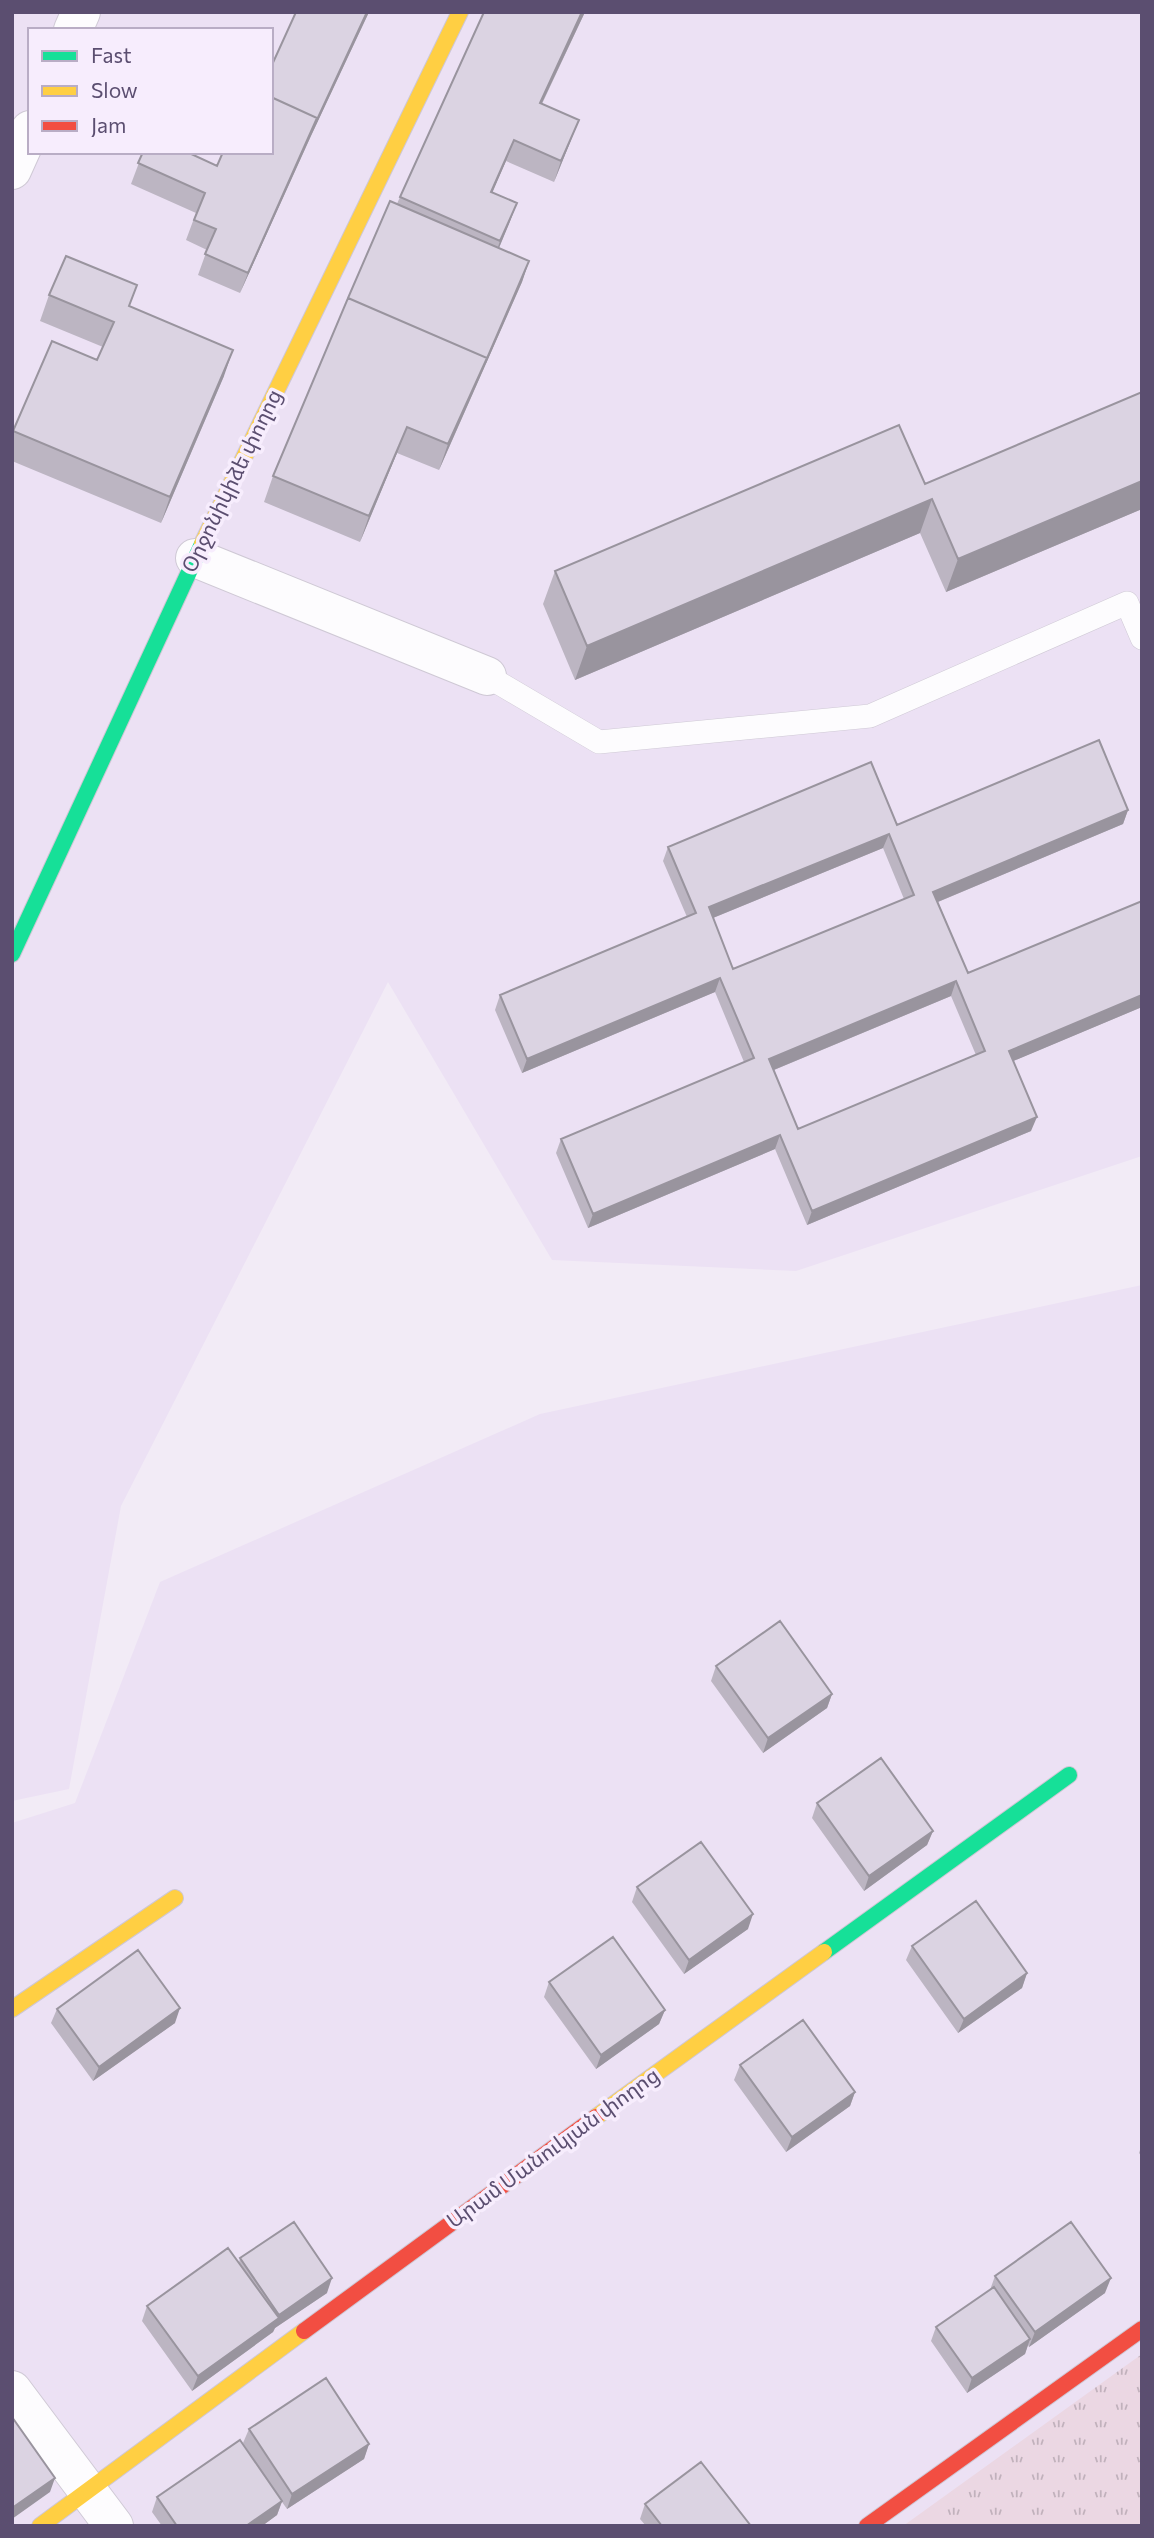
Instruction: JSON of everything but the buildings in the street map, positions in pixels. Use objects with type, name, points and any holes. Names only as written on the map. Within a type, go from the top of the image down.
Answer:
[{"type":"street","points":[[74,28],[81,12]]},
{"type":"street","name":"Օրջոնիկիձե փողոց","points":[[12,954],[195,558],[460,12]]},
{"type":"street","points":[[12,170],[28,134]]},
{"type":"street","points":[[195,558],[487,676]]},
{"type":"street","name":"Արամ Մանուկյան փողոց","points":[[40,2526],[560,2143],[1069,1774]]},
{"type":"street","points":[[12,2009],[175,1898]]},
{"type":"street","points":[[867,2526],[1142,2329]]},
{"type":"street","points":[[12,2390],[114,2526]]},
{"type":"lane","points":[[487,676],[599,742],[870,716],[1127,603],[1142,638]]},
{"type":"shaded area","points":[[12,12],[1142,12],[1142,1156],[796,1271],[552,1260],[388,982],[121,1506],[69,1789],[12,1801]]},
{"type":"shaded area","points":[[1142,1285],[1142,2526],[12,2526],[12,1823],[75,1803],[160,1582],[540,1414]]},
{"type":"green space","points":[[1142,2354],[1142,2526],[903,2526]]},
{"type":"traffic: fast","points":[[12,954],[202,544]]},
{"type":"traffic: fast","points":[[824,1952],[1069,1775]]},
{"type":"traffic: slow","points":[[202,544],[460,12]]},
{"type":"traffic: slow","points":[[12,2009],[175,1898]]},
{"type":"traffic: slow","points":[[596,2117],[824,1952]]},
{"type":"traffic: slow","points":[[40,2526],[304,2331]]},
{"type":"traffic: jam","points":[[304,2331],[596,2117]]},
{"type":"traffic: jam","points":[[867,2526],[1142,2329]]}]
